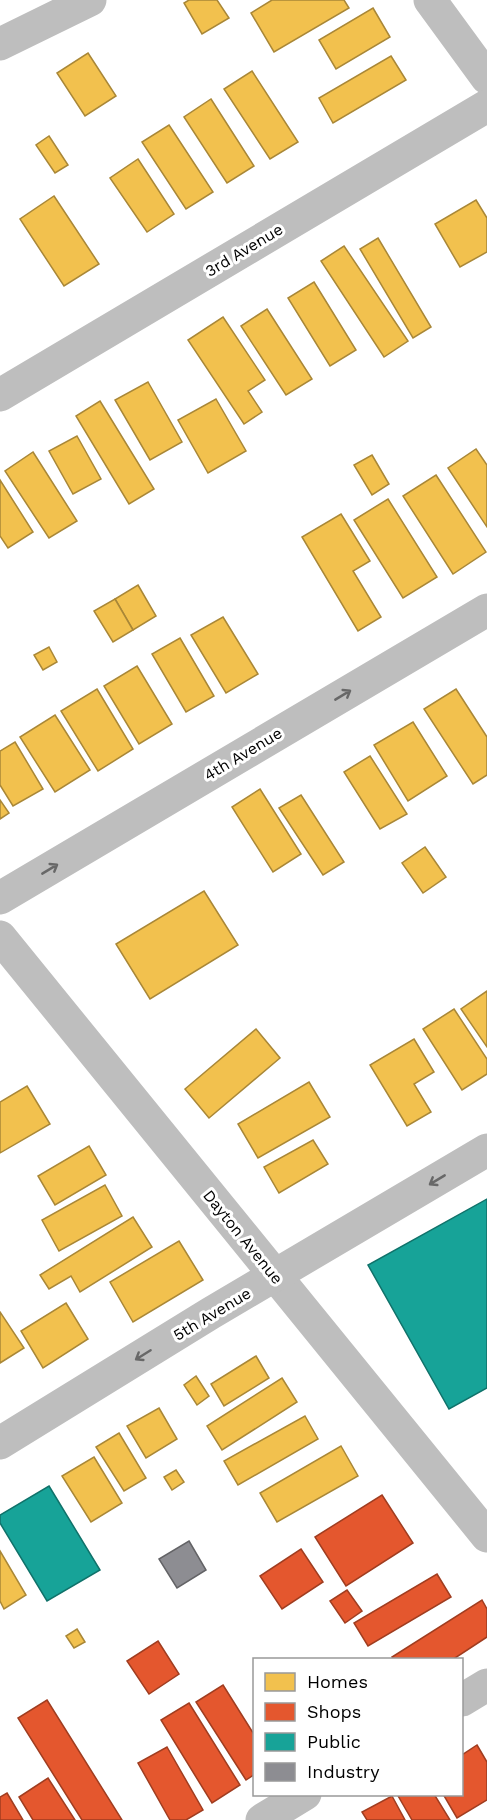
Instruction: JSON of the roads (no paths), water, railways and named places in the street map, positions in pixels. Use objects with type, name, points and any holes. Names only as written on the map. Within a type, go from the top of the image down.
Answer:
[{"type":"main road","points":[[463,1699],[487,1685]]},
{"type":"main road","points":[[262,1820],[302,1796]]},
{"type":"street","points":[[0,44],[90,0]]},
{"type":"street","points":[[430,0],[487,78]]},
{"type":"street","name":"3rd Avenue","points":[[0,394],[487,106]]},
{"type":"street","name":"4th Avenue","points":[[0,898],[487,610]]},
{"type":"street","name":"Dayton Avenue","points":[[0,937],[487,1536]]},
{"type":"street","name":"5th Avenue","points":[[0,1443],[211,1313],[487,1150]]}]
